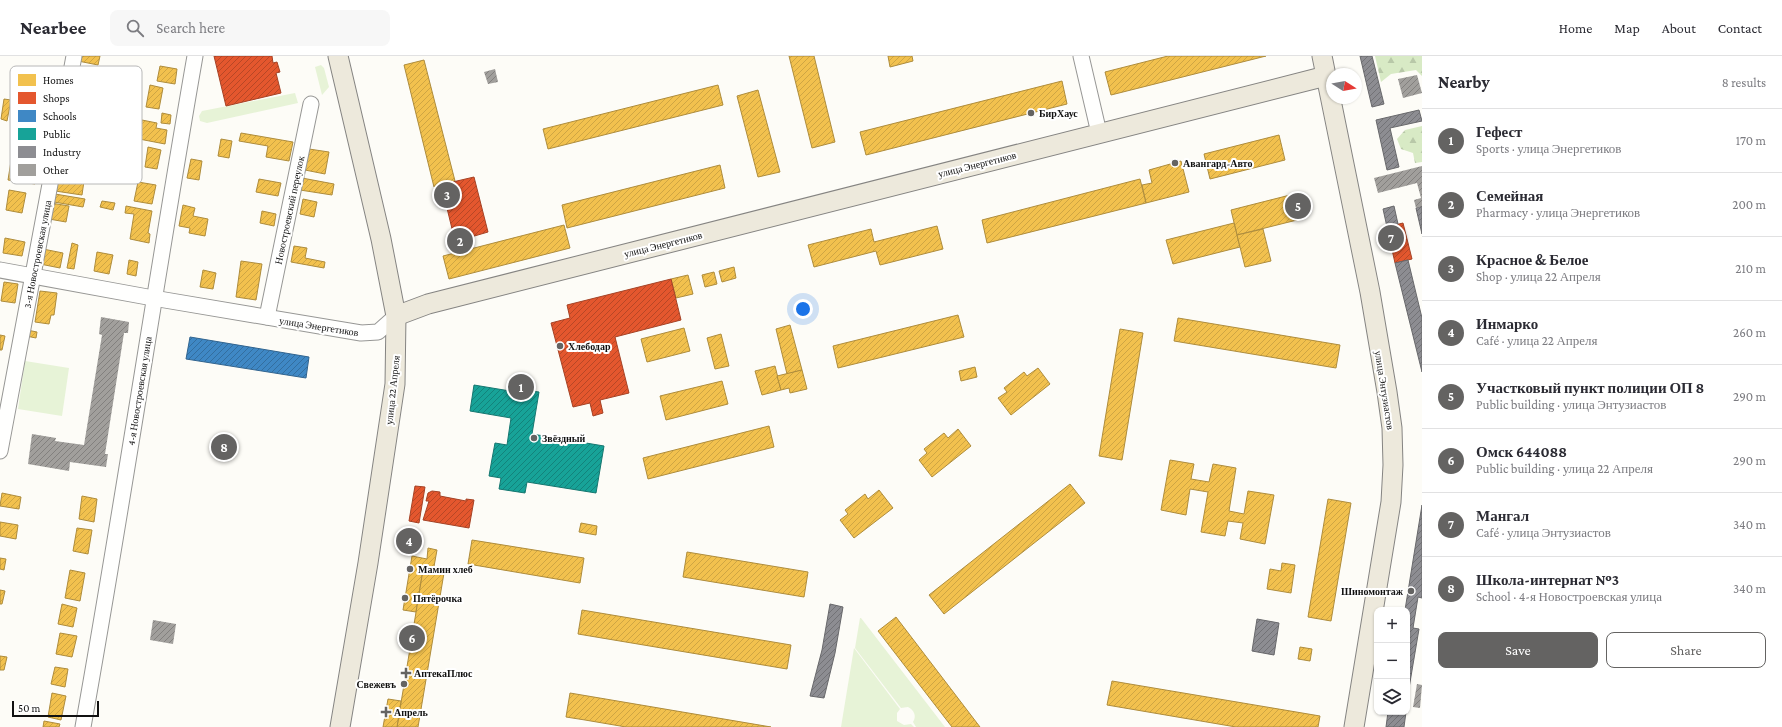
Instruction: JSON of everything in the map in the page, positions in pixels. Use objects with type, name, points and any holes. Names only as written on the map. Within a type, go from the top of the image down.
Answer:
[{"type":"main road","name":"улица 22 Апреля","points":[[338,56],[381,239],[396,316],[394,384],[368,563],[340,727]]},
{"type":"main road","name":"улица Энтузиастов","points":[[1322,56],[1326,76]]},
{"type":"main road","name":"улица Энергетиков","points":[[396,316],[428,304],[1326,76]]},
{"type":"main road","name":"улица Энтузиастов","points":[[1332,104],[1370,292],[1392,428],[1393,465],[1391,502],[1354,727]]},
{"type":"street","name":"3-я Новостроевская улица","points":[[72,66],[74,56]]},
{"type":"street","name":"4-я Новостроевская улица","points":[[83,727],[112,567],[153,298],[195,56]]},
{"type":"street","points":[[1081,56],[1099,133]]},
{"type":"street","name":"Новостроевский переулок","points":[[267,317],[311,104]]},
{"type":"street","name":"3-я Новостроевская улица","points":[[0,451],[17,351],[34,276],[51,184]]},
{"type":"street","name":"улица Энергетиков","points":[[0,270],[153,298],[361,333],[378,332],[396,316]]},
{"type":"green space","points":[[1375,56],[1422,56],[1422,76],[1416,70],[1391,74],[1381,82]]},
{"type":"green space","points":[[321,65],[324,68],[329,87],[322,95],[315,67]]},
{"type":"green space","points":[[295,93],[298,103],[207,123],[200,121],[199,116],[202,111]]},
{"type":"green space","points":[[1422,126],[1422,162],[1415,163],[1413,153],[1401,149],[1397,139],[1405,130]]},
{"type":"green space","points":[[25,361],[69,368],[62,416],[18,409]]},
{"type":"green space","points":[[860,618],[945,727],[916,727],[913,722],[915,715],[913,711],[908,707],[901,708],[855,648]]},
{"type":"green space","points":[[854,648],[900,709],[897,713],[897,721],[904,725],[911,724],[914,727],[841,727]]},
{"type":"building: Homes","points":[[78,56],[100,56],[98,65],[78,61]]},
{"type":"building: Homes","points":[[789,56],[814,56],[835,142],[812,148]]},
{"type":"building: Homes","points":[[888,56],[912,56],[913,61],[890,67]]},
{"type":"building: Homes","points":[[1168,56],[1266,56],[1111,95],[1105,72]]},
{"type":"building: Homes","points":[[424,60],[455,181],[434,187],[404,65]]},
{"type":"building: Homes","points":[[160,66],[177,69],[175,84],[157,81]]},
{"type":"building: Homes","points":[[1062,81],[1067,104],[866,155],[860,132]]},
{"type":"building: Homes","points":[[150,85],[163,88],[159,109],[146,107]]},
{"type":"building: Homes","points":[[718,85],[723,105],[548,149],[543,129]]},
{"type":"building: Homes","points":[[758,90],[780,172],[758,177],[737,96]]},
{"type":"building: Homes","points":[[4,99],[10,100],[7,121],[1,119]]},
{"type":"building: Homes","points":[[162,113],[171,115],[170,124],[161,123]]},
{"type":"building: Homes","points":[[142,120],[157,123],[156,128],[167,130],[165,144],[142,140]]},
{"type":"building: Homes","points":[[241,133],[293,142],[289,161],[266,157],[268,146],[239,141]]},
{"type":"building: Homes","points":[[1279,135],[1285,160],[1210,179],[1204,154]]},
{"type":"building: Homes","points":[[221,139],[232,141],[229,158],[218,156]]},
{"type":"building: Homes","points":[[148,147],[161,150],[157,169],[145,167]]},
{"type":"building: Homes","points":[[309,149],[329,152],[325,174],[305,170]]},
{"type":"building: Homes","points":[[191,159],[202,161],[199,180],[187,178]]},
{"type":"building: Homes","points":[[1181,161],[1189,192],[1146,203],[1142,185],[1152,183],[1149,170]]},
{"type":"building: Homes","points":[[720,165],[725,188],[567,228],[562,205]]},
{"type":"building: Homes","points":[[10,167],[10,180],[8,180]]},
{"type":"building: Homes","points":[[302,178],[334,184],[332,195],[300,190]]},
{"type":"building: Homes","points":[[259,179],[281,183],[278,196],[256,192]]},
{"type":"building: Homes","points":[[1140,179],[1146,203],[987,243],[982,220]]},
{"type":"building: Homes","points":[[142,183],[156,185],[152,204],[134,201],[138,184],[142,184]]},
{"type":"building: Homes","points":[[56,184],[84,184],[82,195],[55,191]]},
{"type":"building: Homes","points":[[9,190],[26,193],[22,213],[6,210]]},
{"type":"building: Homes","points":[[1298,193],[1305,218],[1237,235],[1231,210]]},
{"type":"building: Homes","points":[[55,194],[85,199],[83,207],[54,202]]},
{"type":"building: Homes","points":[[303,199],[317,202],[314,217],[300,214]]},
{"type":"building: Homes","points":[[102,201],[115,203],[113,210],[100,207]]},
{"type":"building: Homes","points":[[51,203],[69,206],[66,222],[49,219]]},
{"type":"building: Homes","points":[[183,205],[195,208],[193,216],[208,219],[205,236],[189,233],[190,228],[179,226]]},
{"type":"building: Homes","points":[[126,206],[152,211],[148,233],[150,234],[149,243],[130,239],[134,214],[125,213]]},
{"type":"building: Homes","points":[[262,211],[276,214],[274,226],[260,223]]},
{"type":"building: Homes","points":[[1234,223],[1240,247],[1173,264],[1166,240]]},
{"type":"building: Homes","points":[[564,225],[570,248],[449,279],[443,256]]},
{"type":"building: Homes","points":[[937,226],[943,249],[880,265],[876,251],[814,267],[808,245],[871,229],[874,242]]},
{"type":"building: Homes","points":[[1263,229],[1271,261],[1245,267],[1237,235]]},
{"type":"building: Homes","points":[[5,238],[25,242],[22,256],[3,253]]},
{"type":"building: Homes","points":[[72,243],[78,245],[74,269],[67,268]]},
{"type":"building: Homes","points":[[294,246],[307,248],[305,258],[325,262],[324,268],[291,262]]},
{"type":"building: Homes","points":[[43,249],[63,253],[60,268],[40,264]]},
{"type":"building: Homes","points":[[97,252],[113,255],[109,274],[94,271]]},
{"type":"building: Homes","points":[[129,260],[138,262],[136,276],[127,274]]},
{"type":"building: Homes","points":[[241,261],[262,264],[256,300],[236,297]]},
{"type":"building: Homes","points":[[734,267],[736,278],[722,282],[719,271]]},
{"type":"building: Homes","points":[[203,270],[216,273],[213,289],[200,287]]},
{"type":"building: Homes","points":[[714,272],[717,284],[705,287],[702,275]]},
{"type":"building: Homes","points":[[688,275],[693,294],[676,298],[671,279]]},
{"type":"building: Homes","points":[[4,282],[18,284],[15,303],[1,301]]},
{"type":"building: Homes","points":[[40,291],[57,293],[54,315],[51,315],[49,324],[35,322]]},
{"type":"building: Homes","points":[[958,315],[964,337],[838,368],[833,346]]},
{"type":"building: Homes","points":[[1178,318],[1340,345],[1336,368],[1174,341]]},
{"type":"building: Homes","points":[[790,325],[802,370],[787,374],[776,329]]},
{"type":"building: Homes","points":[[684,328],[690,351],[647,362],[641,339]]},
{"type":"building: Homes","points":[[1120,329],[1143,333],[1122,460],[1099,456]]},
{"type":"building: Homes","points":[[27,330],[37,332],[36,338],[26,336]]},
{"type":"building: Homes","points":[[721,334],[729,366],[715,369],[707,338]]},
{"type":"building: Homes","points":[[0,335],[5,336],[2,350],[0,350]]},
{"type":"building: Homes","points":[[775,366],[781,390],[762,395],[755,371]]},
{"type":"building: Homes","points":[[975,367],[977,377],[961,381],[959,371]]},
{"type":"building: Homes","points":[[1038,368],[1050,384],[1011,415],[998,398],[1007,392],[1004,388],[1024,372],[1027,376]]},
{"type":"building: Homes","points":[[802,370],[807,389],[790,393],[789,388],[781,390],[777,376]]},
{"type":"building: Homes","points":[[722,381],[728,404],[666,420],[660,396]]},
{"type":"building: Homes","points":[[769,426],[774,447],[648,479],[643,458]]},
{"type":"building: Homes","points":[[958,429],[971,446],[932,477],[919,460],[927,453],[924,449],[944,433],[948,438]]},
{"type":"building: Homes","points":[[1170,460],[1194,464],[1191,479],[1209,482],[1213,464],[1236,468],[1229,511],[1244,514],[1248,491],[1274,495],[1265,544],[1240,539],[1243,523],[1228,521],[1225,536],[1201,532],[1208,492],[1190,489],[1186,515],[1161,510]]},
{"type":"building: Homes","points":[[1070,484],[1085,503],[944,614],[929,595]]},
{"type":"building: Homes","points":[[879,490],[893,508],[854,538],[840,520],[848,514],[845,510],[865,494],[868,499]]},
{"type":"building: Homes","points":[[2,493],[21,497],[19,509],[0,506]]},
{"type":"building: Homes","points":[[82,496],[97,499],[94,522],[79,519]]},
{"type":"building: Homes","points":[[1328,499],[1351,503],[1331,621],[1308,617]]},
{"type":"building: Homes","points":[[0,522],[18,525],[16,539],[0,536]]},
{"type":"building: Homes","points":[[581,523],[597,526],[596,535],[579,532]]},
{"type":"building: Homes","points":[[77,528],[92,530],[88,554],[73,551]]},
{"type":"building: Homes","points":[[472,540],[584,558],[580,583],[468,564]]},
{"type":"building: Homes","points":[[428,548],[437,550],[433,572],[423,570],[416,612],[403,610],[412,556],[427,559]]},
{"type":"building: Homes","points":[[687,552],[808,572],[804,597],[683,577]]},
{"type":"building: Homes","points":[[0,558],[6,559],[4,570],[0,569]]},
{"type":"building: Homes","points":[[1282,563],[1295,565],[1291,593],[1267,589],[1270,569],[1281,571]]},
{"type":"building: Homes","points":[[70,570],[85,573],[80,601],[65,598]]},
{"type":"building: Homes","points":[[423,570],[444,573],[418,727],[397,727]]},
{"type":"building: Homes","points":[[0,590],[5,591],[2,604],[0,604]]},
{"type":"building: Homes","points":[[62,604],[77,608],[73,627],[58,624]]},
{"type":"building: Homes","points":[[582,610],[791,645],[787,669],[578,634]]},
{"type":"building: Homes","points":[[896,617],[980,727],[952,727],[878,631]]},
{"type":"building: Homes","points":[[60,633],[77,636],[72,657],[56,654]]},
{"type":"building: Homes","points":[[1300,647],[1312,649],[1310,661],[1298,659]]},
{"type":"building: Homes","points":[[0,656],[7,657],[4,670],[0,670]]},
{"type":"building: Homes","points":[[55,667],[68,669],[65,687],[51,684]]},
{"type":"building: Homes","points":[[1112,681],[1320,716],[1318,727],[1236,727],[1107,705]]},
{"type":"building: Homes","points":[[52,693],[66,696],[61,720],[48,717]]},
{"type":"building: Homes","points":[[570,693],[771,727],[626,727],[566,717]]},
{"type":"building: Homes","points":[[388,699],[401,701],[397,727],[383,727]]},
{"type":"building: Homes","points":[[44,721],[60,724],[59,727],[43,727]]},
{"type":"building: Shops","points":[[214,56],[272,56],[273,63],[277,62],[280,72],[276,73],[281,93],[226,106]]},
{"type":"building: Shops","points":[[474,177],[488,232],[471,237],[473,248],[462,251],[459,236],[454,237],[446,204],[449,203],[444,184]]},
{"type":"building: Shops","points":[[1403,223],[1412,259],[1395,263],[1387,227]]},
{"type":"building: Shops","points":[[671,279],[681,320],[615,337],[629,393],[600,400],[603,413],[593,416],[590,403],[573,407],[551,323],[570,318],[567,305]]},
{"type":"building: Shops","points":[[415,486],[425,487],[419,523],[409,521]]},
{"type":"building: Shops","points":[[432,491],[440,492],[440,496],[466,501],[466,499],[474,500],[469,528],[423,520],[429,501],[426,501],[428,493]]},
{"type":"building: Schools","points":[[190,337],[309,357],[306,378],[186,359]]},
{"type":"building: Public","name":"Звёздный","points":[[474,385],[516,392],[516,389],[539,392],[532,434],[604,446],[596,493],[527,482],[525,493],[499,489],[501,478],[489,476],[495,443],[507,445],[511,418],[470,411]]},
{"type":"building: Industry","points":[[1360,56],[1372,56],[1384,104],[1372,107]]},
{"type":"building: Industry","points":[[1419,110],[1422,121],[1390,128],[1399,167],[1387,170],[1376,120]]},
{"type":"building: Industry","points":[[1394,206],[1398,224],[1387,227],[1383,209]]},
{"type":"building: Industry","points":[[1422,206],[1422,234],[1416,208]]},
{"type":"building: Industry","points":[[1408,260],[1422,318],[1422,372],[1395,263]]},
{"type":"building: Industry","points":[[1422,505],[1422,598],[1418,597],[1413,628],[1419,629],[1410,682],[1410,607],[1405,607]]},
{"type":"building: Industry","points":[[830,604],[843,607],[835,653],[824,698],[810,696],[822,650]]},
{"type":"building: Industry","points":[[1257,619],[1279,623],[1274,655],[1252,651]]},
{"type":"building: Industry","points":[[1388,715],[1406,715],[1404,727],[1386,727]]},
{"type":"building: Other","points":[[495,69],[498,82],[488,84],[484,72]]},
{"type":"building: Other","points":[[1417,75],[1422,93],[1403,98],[1398,79]]},
{"type":"building: Other","points":[[1422,166],[1422,206],[1416,208],[1414,200],[1421,198],[1417,183],[1378,193],[1374,178]]},
{"type":"building: Other","points":[[101,317],[129,322],[128,333],[124,333],[105,454],[108,454],[106,467],[70,462],[69,471],[28,464],[32,434],[56,438],[55,441],[84,445],[102,335],[99,334]]},
{"type":"building: Other","points":[[153,620],[176,624],[173,644],[150,640]]},
{"type":"building: Other","points":[[1417,684],[1422,685],[1420,708],[1413,707]]},
{"type":"place","name":"БирХаус","points":[[1031,113]]},
{"type":"place","name":"Авангард-Авто","points":[[1175,163]]},
{"type":"place","name":"Красное & Белое","points":[[447,195]]},
{"type":"place","name":"Участковый пункт полиции ОП 8","points":[[1298,206]]},
{"type":"place","name":"Мангал","points":[[1391,238]]},
{"type":"place","name":"Семейная","points":[[460,241]]},
{"type":"place","name":"Хлебодар","points":[[560,346]]},
{"type":"place","name":"Гефест","points":[[521,387]]},
{"type":"place","name":"Звёздный","points":[[534,438]]},
{"type":"place","name":"Школа-интернат №3","points":[[224,447]]},
{"type":"place","name":"Инмарко","points":[[409,541]]},
{"type":"place","name":"Мамин хлеб","points":[[410,569]]},
{"type":"place","name":"Шиномонтаж","points":[[1411,591]]},
{"type":"place","name":"Пятёрочка","points":[[405,598]]},
{"type":"place","name":"Омск 644088","points":[[412,638]]},
{"type":"place","name":"АптекаПлюс","points":[[406,673]]},
{"type":"place","name":"Свежевъ","points":[[404,684]]},
{"type":"place","name":"Апрель","points":[[386,712]]}]
